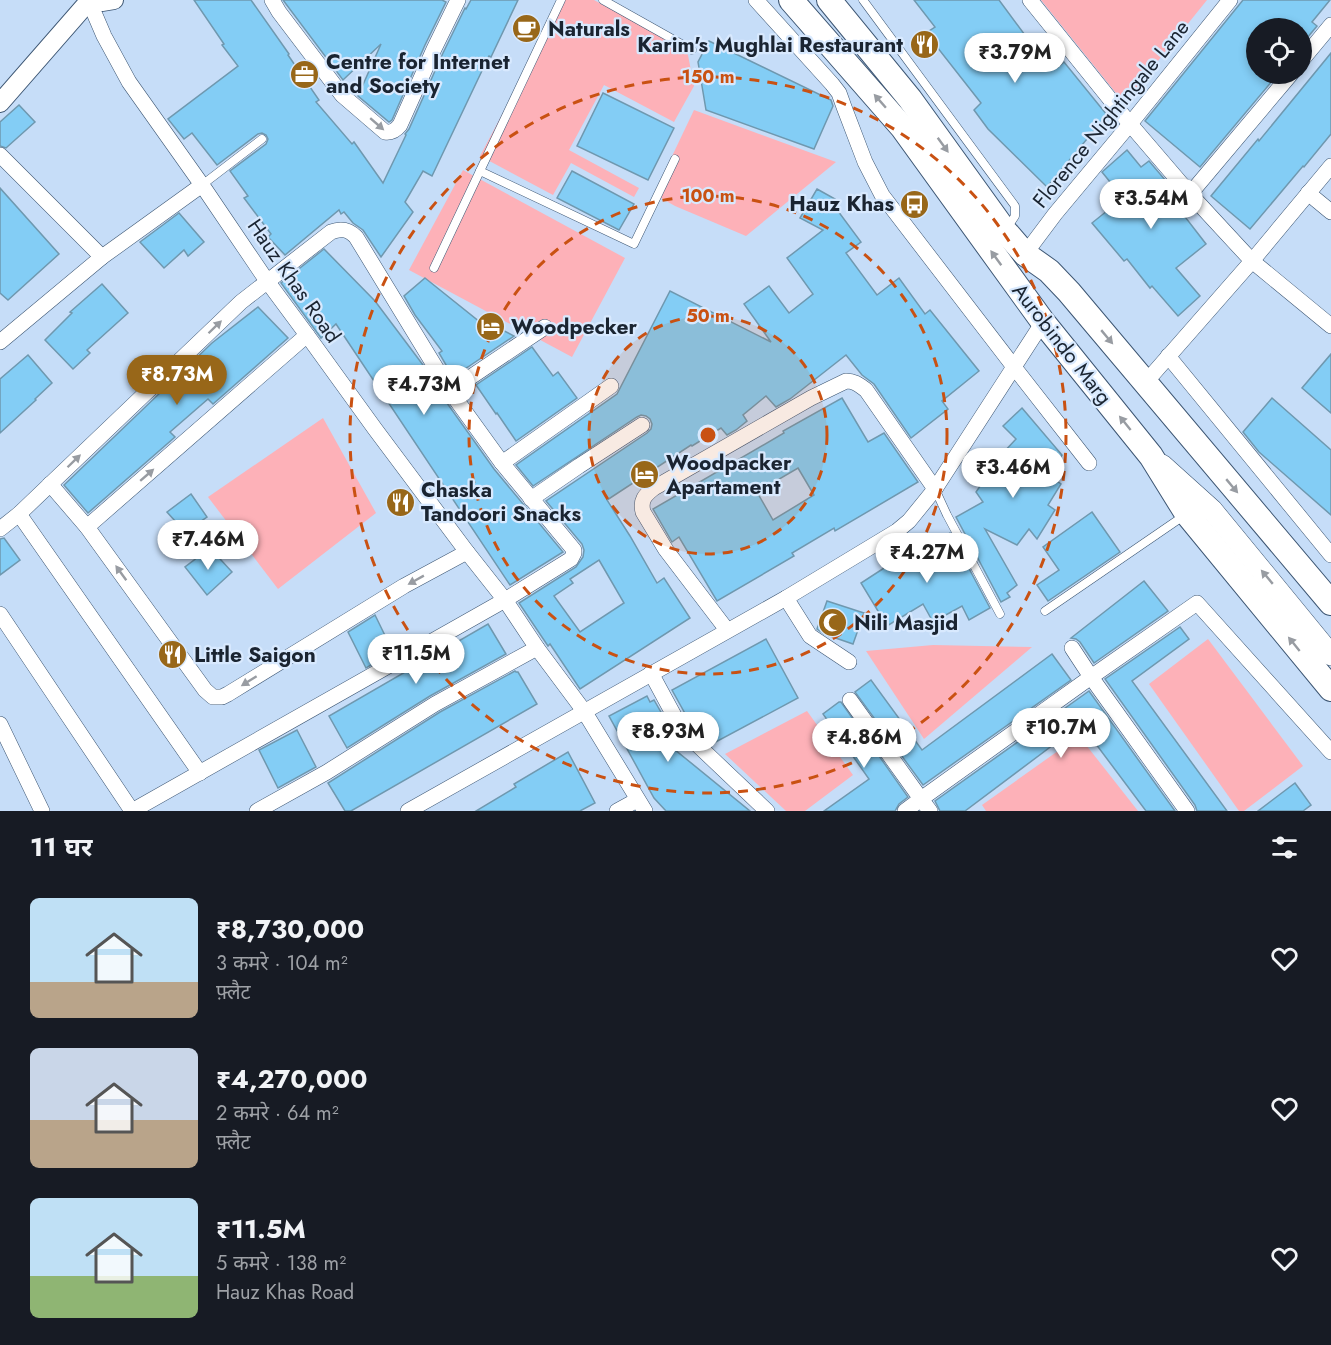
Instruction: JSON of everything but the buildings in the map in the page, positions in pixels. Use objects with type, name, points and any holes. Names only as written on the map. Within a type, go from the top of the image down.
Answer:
[{"type":"highway","name":"Aurobindo Marg","points":[[791,0],[902,127],[1043,322],[1151,456],[1187,514],[1331,689]]},
{"type":"highway","name":"Aurobindo Marg","points":[[829,0],[910,99],[1005,231],[1025,254],[1049,271],[1069,292],[1331,603]]},
{"type":"main road","points":[[1151,456],[1212,510],[1331,655]]},
{"type":"street","points":[[0,103],[88,0],[102,2],[114,0]]},
{"type":"street","name":"Hauz Khas Road","points":[[88,0],[129,82],[267,282],[467,552],[506,600],[537,648],[584,711],[641,805]]},
{"type":"street","points":[[272,0],[342,95],[385,132],[395,130],[400,125],[459,0]]},
{"type":"street","points":[[756,0],[839,93],[865,162],[878,188],[1089,463]]},
{"type":"street","points":[[1030,0],[1130,124],[1252,261],[1331,326]]},
{"type":"street","name":"Florence Nightingale Lane","points":[[1025,254],[1230,0]]},
{"type":"street","points":[[1312,48],[1331,25]]},
{"type":"street","points":[[1191,194],[1283,84]]},
{"type":"street","points":[[0,155],[102,257]]},
{"type":"street","points":[[1145,383],[1252,261],[1331,166]]},
{"type":"street","points":[[0,342],[102,257],[202,185]]},
{"type":"street","points":[[1308,193],[1331,212]]},
{"type":"street","points":[[0,529],[19,514],[241,302],[331,232],[338,229],[352,233],[356,237],[450,391],[502,463],[574,550],[571,559],[506,600],[132,811],[0,614]]},
{"type":"street","points":[[408,811],[786,598],[897,531],[909,521],[935,489],[1043,322]]},
{"type":"street","points":[[450,391],[545,327]]},
{"type":"street","points":[[87,527],[307,334]]},
{"type":"street","points":[[1167,356],[1331,555]]},
{"type":"street","points":[[727,630],[666,550],[644,512],[642,500],[654,488],[811,398],[846,381],[852,381],[866,390],[935,489]]},
{"type":"street","points":[[502,463],[611,386]]},
{"type":"street","points":[[531,499],[642,425]]},
{"type":"street","points":[[50,484],[87,527],[205,690],[217,698],[228,694],[404,586],[467,552]]},
{"type":"street","points":[[19,514],[200,772]]},
{"type":"street","points":[[786,598],[810,636],[849,662]]},
{"type":"street","points":[[905,811],[925,805],[1090,677],[1197,603],[1331,752]]},
{"type":"street","points":[[257,811],[327,772],[435,704],[537,648]]},
{"type":"street","points":[[1072,648],[1090,677],[1187,811]]},
{"type":"street","points":[[651,673],[684,732],[767,811]]},
{"type":"street","points":[[850,700],[925,805]]},
{"type":"street","points":[[0,724],[42,811]]},
{"type":"street","points":[[617,811],[641,805]]},
{"type":"lane","points":[[434,268],[561,0]]},
{"type":"lane","points":[[603,0],[692,50]]},
{"type":"lane","points":[[863,0],[1015,206],[1015,216],[1005,231]]},
{"type":"lane","points":[[202,185],[262,139]]},
{"type":"lane","points":[[480,171],[634,244],[675,159]]},
{"type":"lane","points":[[935,489],[1000,614]]},
{"type":"lane","points":[[1045,611],[1187,514]]},
{"type":"shaded area","points":[[563,0],[594,0],[687,50],[694,86],[674,122],[604,85],[569,150],[639,188],[634,197],[571,163],[553,195],[480,156]]},
{"type":"shaded area","points":[[1041,0],[1207,0],[1124,103]]},
{"type":"shaded area","points":[[694,110],[836,162],[746,236],[675,206],[654,194]]},
{"type":"shaded area","points":[[463,170],[625,258],[572,357],[409,270]]},
{"type":"shaded area","points":[[323,418],[376,513],[278,589],[208,497]]},
{"type":"shaded area","points":[[1208,639],[1303,766],[1244,811],[1239,811],[1149,684]]},
{"type":"shaded area","points":[[933,645],[1032,647],[924,739],[866,651]]},
{"type":"shaded area","points":[[807,711],[853,775],[805,811],[786,811],[725,754]]},
{"type":"shaded area","points":[[1079,736],[1138,811],[986,811],[982,805]]},
{"type":"place","name":"Naturals","points":[[527,29]]},
{"type":"place","name":"Karim's Mughlai Restaurant","points":[[924,45]]},
{"type":"place","name":"Centre for Internet and Society","points":[[305,74]]},
{"type":"place","name":"Hauz Khas","points":[[915,204]]},
{"type":"place","name":"Woodpecker","points":[[490,327]]},
{"type":"place","name":"Woodpacker Apartament","points":[[645,475]]},
{"type":"place","name":"Chaska Tandoori Snacks","points":[[400,502]]},
{"type":"place","name":"Nili Masjid","points":[[833,623]]},
{"type":"place","name":"Little Saigon","points":[[173,655]]}]
